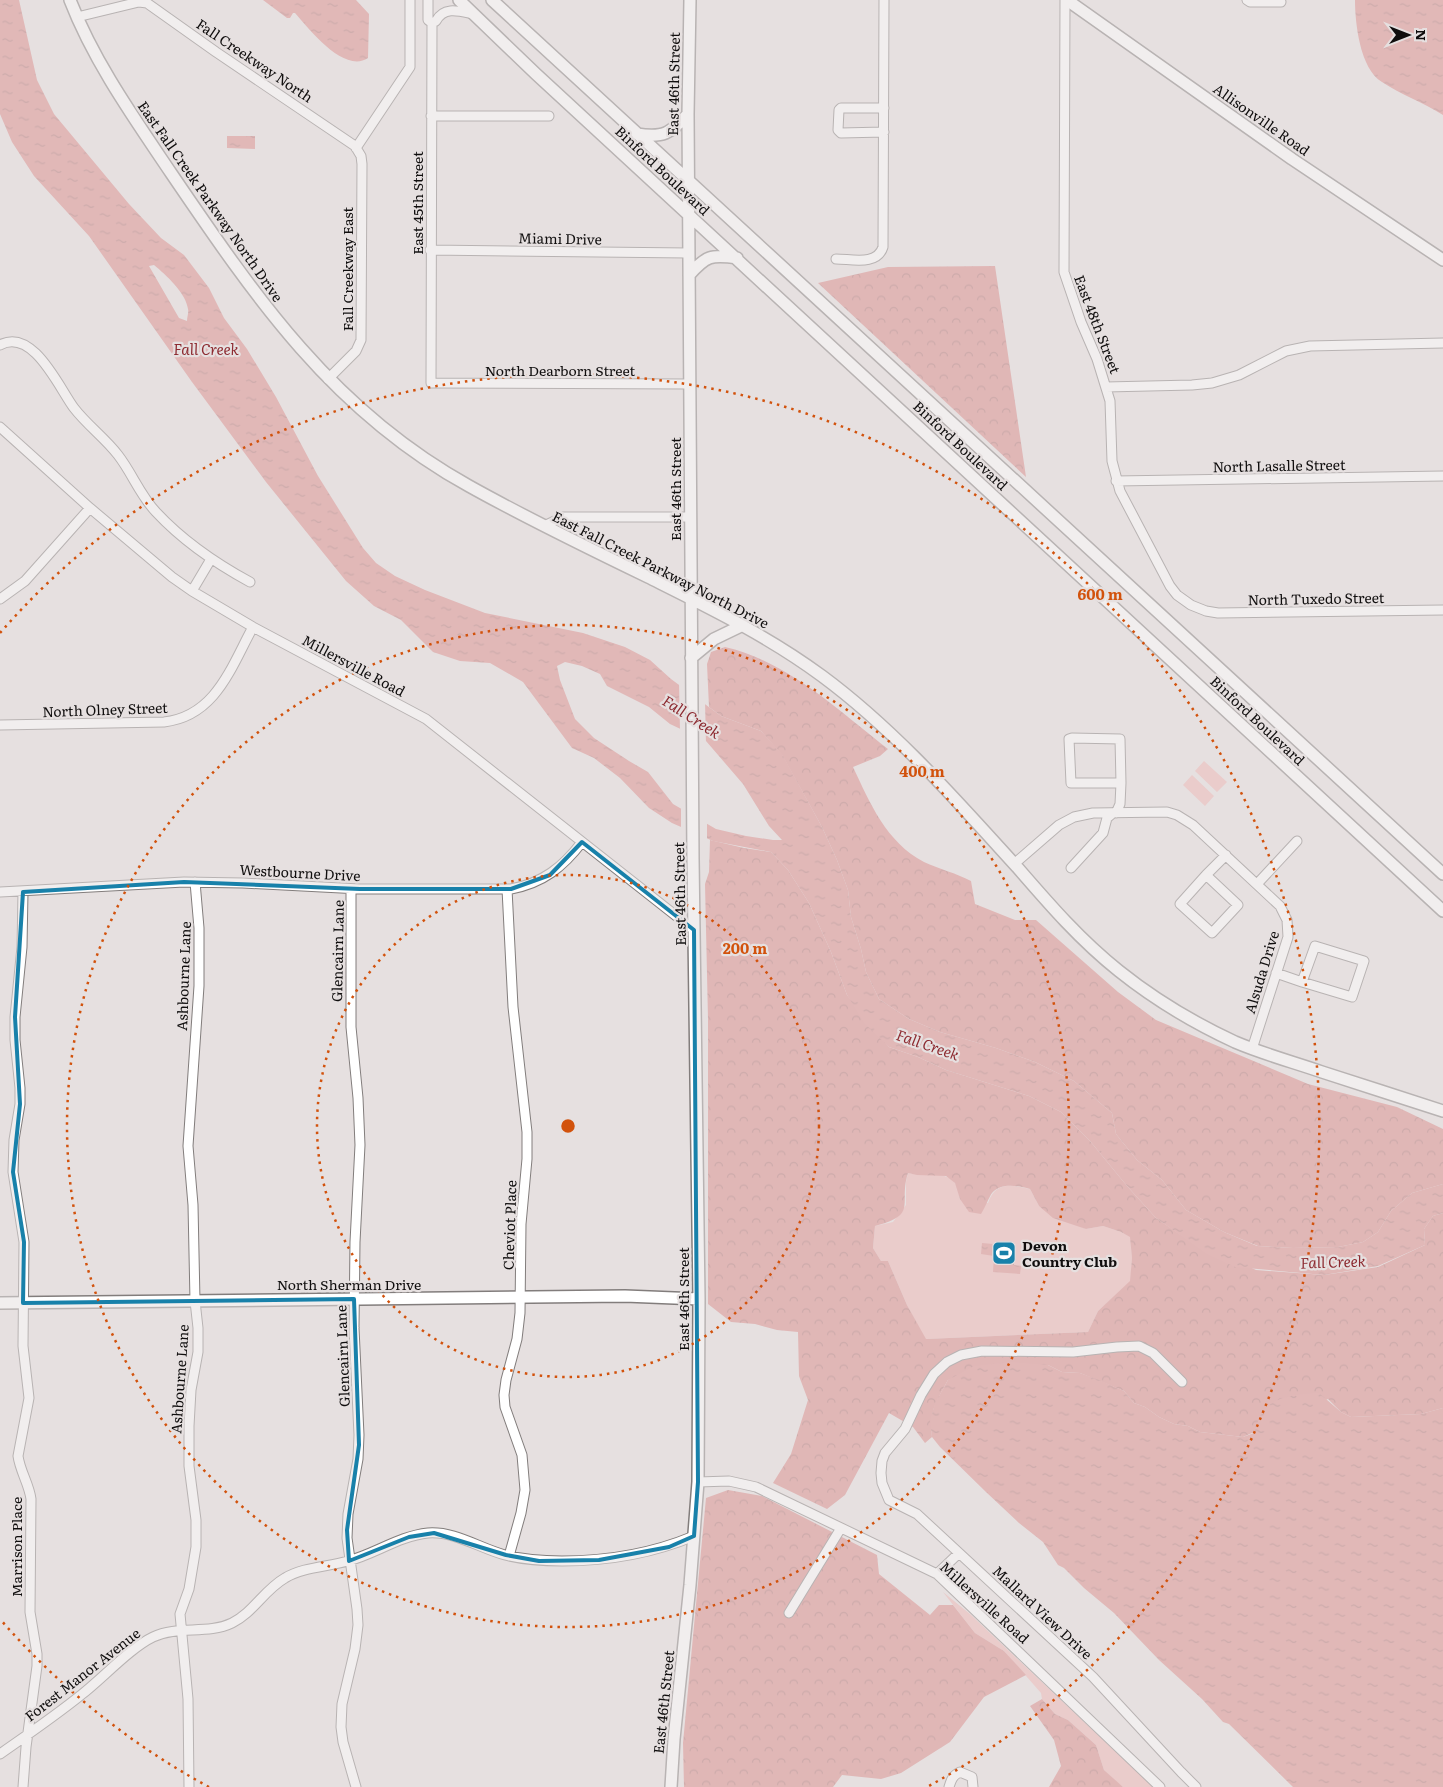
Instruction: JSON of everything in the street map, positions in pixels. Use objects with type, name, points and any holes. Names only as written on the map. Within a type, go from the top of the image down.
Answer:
[{"type":"main road","name":"East Fall Creek Parkway North Drive","points":[[70,0],[94,52],[128,109],[229,258],[280,325],[328,379],[380,425],[424,458],[464,483],[544,526],[743,625],[788,653],[854,700],[910,753],[1075,932],[1128,978],[1188,1018],[1252,1048],[1443,1111]]},
{"type":"main road","name":"Binford Boulevard","points":[[459,0],[1443,911]]},
{"type":"main road","name":"Binford Boulevard","points":[[492,0],[1443,874]]},
{"type":"main road","name":"East 46th Street","points":[[671,1787],[698,1482],[699,1298],[690,598],[688,253],[690,0]]},
{"type":"main road","name":"Allisonville Road","points":[[1066,0],[1292,159],[1443,260]]},
{"type":"main road","points":[[637,134],[652,136],[665,134],[672,130],[688,114]]},
{"type":"main road","points":[[689,275],[700,262],[708,257],[723,256],[737,258]]},
{"type":"main road","points":[[691,658],[714,639],[743,625]]},
{"type":"main road","name":"North Sherman Drive","points":[[0,1303],[625,1296],[699,1298]]},
{"type":"street","points":[[356,148],[410,67],[410,0]]},
{"type":"street","name":"East 45th Street","points":[[428,0],[428,20],[432,23],[431,383]]},
{"type":"street","points":[[836,259],[872,259],[880,255],[884,247],[884,0]]},
{"type":"street","name":"East 48th Street","points":[[1066,0],[1064,272],[1081,322],[1097,359],[1110,401],[1112,461],[1116,481],[1165,580],[1177,595],[1191,605]]},
{"type":"street","points":[[1247,0],[1250,2],[1281,2]]},
{"type":"street","name":"Fall Creekway North","points":[[77,17],[139,2],[147,3],[216,52],[351,142],[356,148]]},
{"type":"street","points":[[432,23],[436,22],[441,14],[453,10],[473,14]]},
{"type":"street","points":[[884,108],[841,108],[838,111],[838,130],[841,132],[884,132]]},
{"type":"street","points":[[431,116],[550,116]]},
{"type":"street","name":"Fall Creekway East","points":[[328,379],[356,351],[361,340],[362,164],[361,156],[356,148]]},
{"type":"street","name":"Miami Drive","points":[[430,250],[688,253]]},
{"type":"street","points":[[0,345],[17,342],[25,345],[38,355],[74,408],[118,454],[155,510],[192,546],[250,582]]},
{"type":"street","points":[[1106,387],[1192,385],[1219,381],[1239,375],[1278,354],[1310,346],[1443,343]]},
{"type":"street","name":"North Dearborn Street","points":[[431,383],[689,384]]},
{"type":"street","name":"Millersville Road","points":[[0,427],[172,578],[192,592],[253,627],[426,719],[694,930]]},
{"type":"street","name":"North Lasalle Street","points":[[1116,481],[1443,476]]},
{"type":"street","points":[[0,599],[25,581],[90,508]]},
{"type":"street","points":[[544,526],[563,517],[690,517]]},
{"type":"street","points":[[192,592],[211,559]]},
{"type":"street","name":"North Tuxedo Street","points":[[1191,605],[1206,611],[1221,613],[1443,610]]},
{"type":"street","name":"North Olney Street","points":[[0,725],[164,722],[186,717],[206,704],[216,693],[253,627]]},
{"type":"street","points":[[1071,868],[1103,833],[1107,818],[1114,813],[1120,804],[1121,783],[1120,739],[1069,739],[1070,783],[1121,783]]},
{"type":"street","name":"Alsuda Drive","points":[[1014,864],[1059,825],[1070,818],[1085,814],[1163,812],[1177,815],[1193,825],[1280,906],[1287,920],[1288,936],[1252,1048]]},
{"type":"street","points":[[1257,884],[1297,841]]},
{"type":"street","name":"Westbourne Drive","points":[[0,892],[23,892],[137,883],[195,882],[351,889],[507,889],[529,884],[547,877],[565,863],[582,842]]},
{"type":"street","points":[[1206,875],[1238,905],[1212,934],[1180,904],[1206,875],[1226,856]]},
{"type":"street","name":"Ashbourne Lane","points":[[188,1787],[188,1700],[180,1614],[189,1588],[196,1547],[196,1520],[188,1446],[191,1390],[198,1344],[198,1320],[195,1301],[194,1217],[188,1138],[199,986],[200,934],[195,882]]},
{"type":"street","name":"Glencairn Lane","points":[[351,889],[351,1027],[358,1098],[360,1145],[354,1299],[359,1445],[347,1538],[358,1629],[343,1699],[341,1727],[343,1742],[356,1787]]},
{"type":"street","name":"Cheviot Place","points":[[507,889],[513,1007],[527,1132],[527,1159],[521,1224],[518,1332],[504,1396],[505,1407],[522,1455],[525,1490],[521,1513],[509,1556]]},
{"type":"street","name":"Marrison Place","points":[[23,892],[22,947],[16,1017],[16,1052],[20,1104],[14,1140],[13,1172],[24,1242],[23,1346],[29,1398],[18,1456],[31,1499],[30,1612],[37,1654],[24,1787]]},
{"type":"street","points":[[1276,973],[1302,982],[1352,997],[1364,961],[1314,946],[1302,982]]},
{"type":"street","name":"Mallard View Drive","points":[[1182,1382],[1153,1353],[1139,1346],[1073,1352],[982,1351],[967,1353],[947,1362],[934,1374],[921,1395],[905,1430],[888,1448],[882,1461],[881,1473],[882,1483],[889,1500],[917,1514],[1093,1677],[1196,1787]]},
{"type":"street","name":"Millersville Road","points":[[698,1482],[730,1481],[756,1487],[937,1574],[1160,1787]]},
{"type":"street","points":[[789,1613],[841,1528]]},
{"type":"street","name":"Forest Manor Avenue","points":[[0,1754],[80,1696],[144,1642],[162,1634],[182,1630],[213,1629],[232,1623],[242,1617],[270,1588],[286,1577],[304,1570],[349,1561],[409,1537],[434,1533],[454,1536],[509,1556],[542,1561],[604,1560],[654,1551],[694,1536]]},
{"type":"street","points":[[937,1574],[959,1553]]},
{"type":"street","points":[[949,1787],[952,1778],[960,1772],[972,1777],[973,1787]]},
{"type":"highlighted area","points":[[582,842],[694,930],[698,1482],[694,1536],[669,1547],[599,1560],[539,1561],[506,1555],[434,1533],[409,1537],[349,1561],[347,1530],[359,1445],[354,1299],[23,1303],[24,1242],[13,1172],[20,1104],[15,1017],[23,892],[184,882],[360,889],[511,889],[550,875]]},
{"type":"shaded area","points":[[1204,761],[1227,782],[1217,792],[1195,771]]},
{"type":"shaded area","points":[[1192,775],[1214,796],[1205,806],[1183,785]]},
{"type":"shaded area","name":"Devon Country Club","points":[[908,1173],[946,1176],[956,1185],[960,1199],[988,1203],[995,1191],[1005,1186],[1030,1189],[1039,1206],[1086,1229],[1103,1226],[1121,1232],[1131,1237],[1131,1281],[1098,1311],[1088,1332],[925,1339],[907,1305],[888,1261],[881,1261],[873,1248],[875,1226],[893,1222],[906,1205]]},
{"type":"shaded area","points":[[943,1592],[970,1614],[1153,1787],[1123,1787],[1115,1781],[1104,1770],[1096,1745],[1068,1720],[1055,1714],[1042,1699],[1041,1693],[1004,1651],[975,1633]]},
{"type":"green space","points":[[995,266],[1026,477],[818,283],[888,267]]},
{"type":"green space","points":[[725,647],[748,654],[791,675],[888,749],[880,756],[853,767],[873,808],[889,833],[911,854],[924,862],[971,881],[975,904],[1015,920],[1036,920],[1118,992],[1156,1020],[1308,1084],[1397,1107],[1443,1129],[1443,1184],[1412,1193],[1391,1211],[1378,1232],[1363,1242],[1338,1247],[1293,1248],[1258,1246],[1224,1232],[1186,1210],[1162,1180],[1137,1160],[1116,1134],[1112,1113],[1074,1081],[1035,1062],[996,1048],[940,1032],[909,1019],[879,999],[866,972],[851,917],[848,890],[837,860],[822,827],[782,755],[761,731],[721,716],[709,707],[707,664],[711,652]]},
{"type":"green space","points":[[710,840],[771,852],[788,870],[809,903],[831,952],[847,995],[889,1047],[918,1057],[946,1070],[1029,1096],[1061,1112],[1090,1141],[1156,1218],[1181,1235],[1256,1270],[1324,1275],[1378,1267],[1425,1245],[1424,1229],[1433,1216],[1443,1213],[1443,1408],[1421,1414],[1351,1417],[1341,1412],[1328,1399],[1243,1437],[1200,1432],[1188,1426],[1174,1424],[1159,1417],[1145,1407],[1134,1403],[1124,1391],[1080,1373],[1062,1372],[1048,1365],[948,1380],[933,1413],[932,1437],[925,1443],[913,1427],[889,1413],[845,1495],[827,1509],[773,1483],[791,1454],[808,1400],[799,1376],[798,1332],[777,1330],[755,1324],[731,1322],[708,1304],[708,1019],[705,884],[709,872]],"holes":[[[908,1173],[946,1176],[955,1183],[960,1199],[969,1212],[981,1214],[992,1193],[1000,1187],[1015,1186],[1030,1189],[1039,1206],[1053,1218],[1086,1229],[1103,1226],[1121,1232],[1130,1237],[1132,1258],[1130,1281],[1098,1311],[1088,1332],[926,1339],[907,1305],[888,1261],[881,1261],[873,1248],[875,1226],[889,1222],[902,1213]]]},
{"type":"green space","points":[[728,1490],[762,1496],[877,1555],[879,1574],[930,1615],[939,1605],[953,1605],[975,1633],[1004,1651],[1026,1675],[984,1697],[950,1742],[901,1773],[881,1779],[842,1775],[833,1787],[684,1787],[683,1743],[706,1498]]},
{"type":"green space","points":[[1042,1699],[1055,1714],[1068,1720],[1096,1745],[1104,1770],[1123,1787],[1049,1787],[1061,1766],[1054,1740],[1030,1706]]},
{"type":"water","name":"Fall Creek","points":[[0,0],[19,0],[37,80],[54,114],[129,204],[161,238],[184,255],[209,288],[224,318],[247,349],[276,397],[318,476],[363,548],[376,563],[395,576],[425,590],[485,613],[583,633],[625,647],[650,660],[671,679],[721,716],[761,731],[782,754],[822,827],[837,860],[848,890],[851,917],[866,972],[879,999],[909,1019],[940,1032],[996,1048],[1035,1062],[1074,1081],[1112,1113],[1116,1134],[1137,1160],[1162,1180],[1186,1210],[1224,1232],[1257,1246],[1293,1248],[1338,1247],[1363,1242],[1378,1232],[1391,1211],[1412,1193],[1443,1184],[1443,1213],[1433,1216],[1424,1229],[1425,1245],[1378,1266],[1324,1275],[1235,1267],[1207,1254],[1156,1218],[1090,1141],[1061,1112],[1029,1096],[946,1070],[918,1057],[889,1047],[865,1024],[847,995],[831,952],[809,903],[788,870],[771,852],[713,841],[672,823],[649,808],[620,778],[594,758],[572,748],[523,682],[490,663],[460,661],[433,652],[401,620],[374,606],[346,581],[266,482],[192,382],[89,236],[34,176],[12,142],[0,114]],"holes":[[[154,265],[170,279],[184,297],[188,310],[187,321],[179,318],[149,266]],[[565,662],[582,666],[600,674],[607,686],[649,707],[670,724],[706,741],[743,784],[769,826],[782,840],[746,836],[716,829],[673,804],[648,772],[594,738],[575,719],[560,680],[557,666]]]},
{"type":"water","points":[[263,0],[356,0],[369,14],[368,58],[359,61],[348,60],[338,55],[328,48],[295,13],[290,18],[287,18]]},
{"type":"water","points":[[1355,0],[1443,0],[1443,115],[1389,87],[1375,76],[1368,67],[1360,45]]},
{"type":"water","points":[[227,136],[255,136],[255,149],[227,148]]},
{"type":"water","points":[[982,1243],[1015,1246],[1014,1265],[1021,1266],[1020,1274],[993,1272],[994,1256],[981,1254]]},
{"type":"water","points":[[1011,1362],[1048,1365],[1062,1372],[1080,1373],[1124,1391],[1134,1403],[1145,1407],[1159,1417],[1174,1424],[1188,1426],[1200,1432],[1243,1437],[1254,1433],[1260,1416],[1268,1406],[1281,1399],[1297,1395],[1319,1393],[1341,1412],[1351,1417],[1421,1414],[1443,1408],[1443,1787],[1293,1787],[1229,1724],[1223,1722],[1202,1699],[1159,1660],[1114,1613],[1064,1568],[1058,1565],[1043,1542],[1019,1523],[986,1492],[932,1437],[930,1421],[935,1403],[948,1380],[974,1366]]},
{"type":"pier","points":[[679,682],[705,701],[706,745],[680,731]]},
{"type":"pier","points":[[681,806],[707,821],[707,841],[681,830]]},
{"type":"place","name":"Devon Country Club","points":[[1004,1253]]}]
